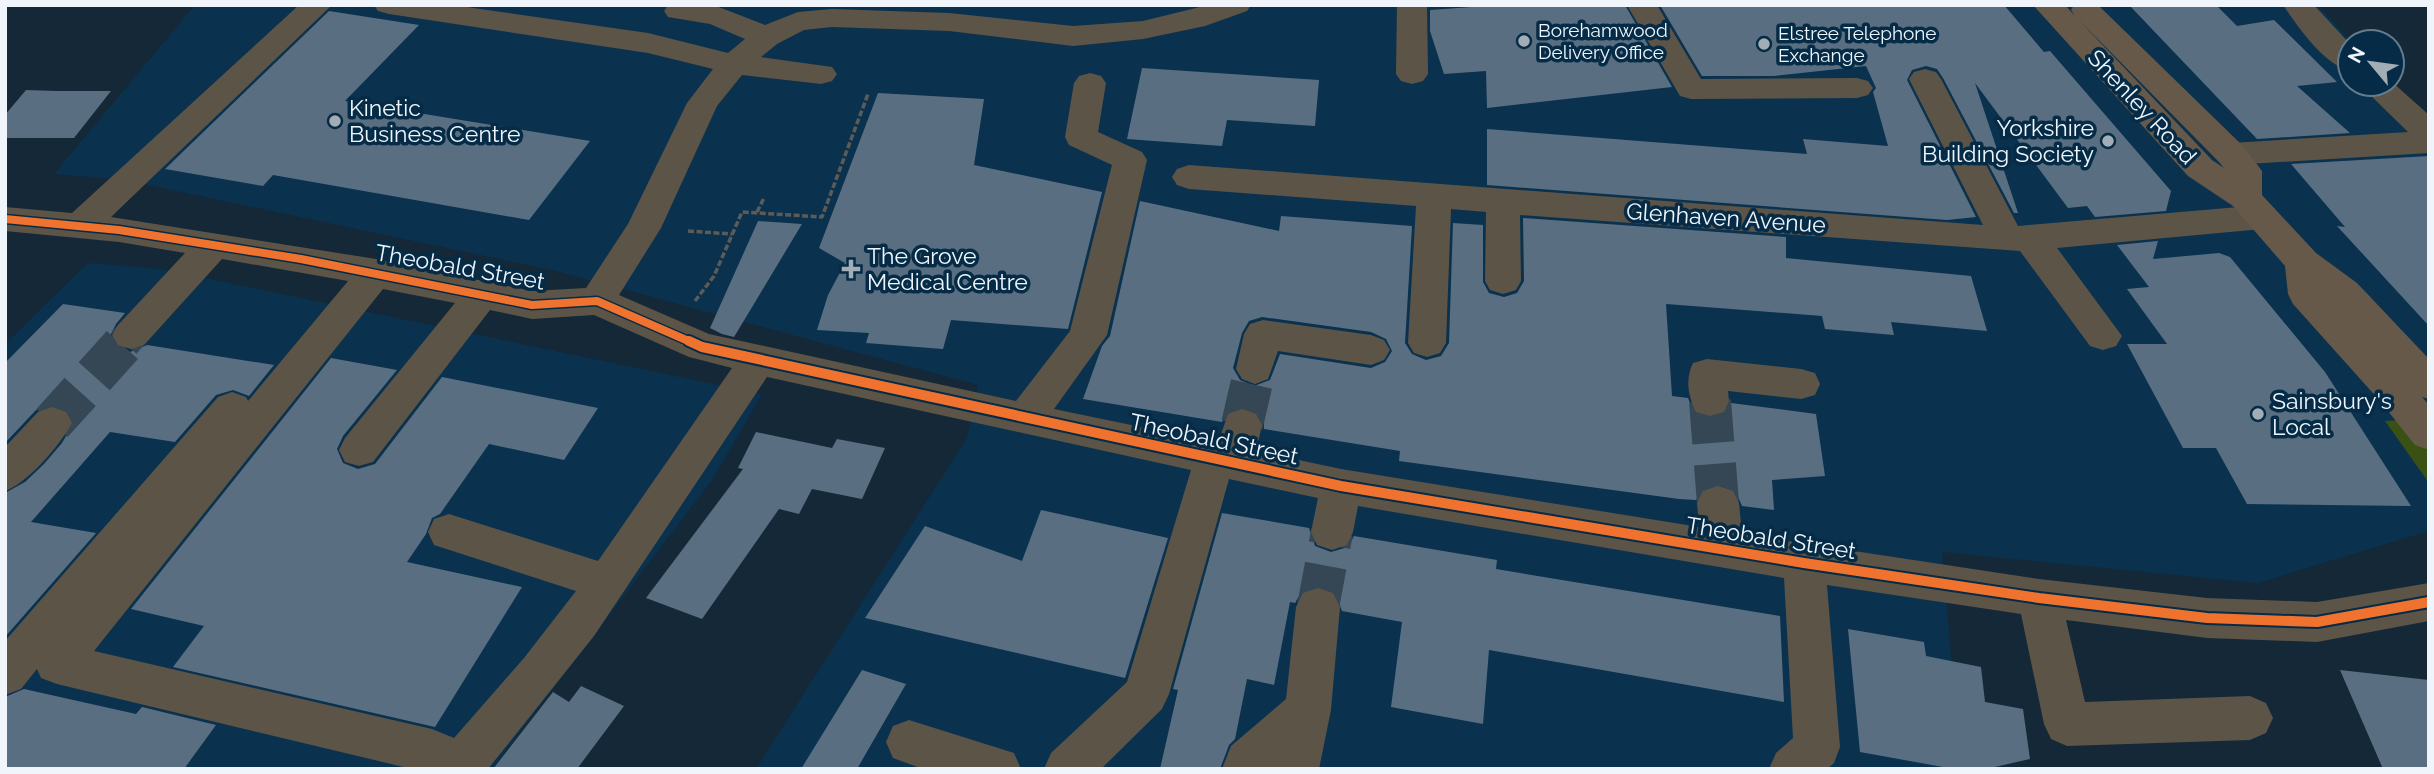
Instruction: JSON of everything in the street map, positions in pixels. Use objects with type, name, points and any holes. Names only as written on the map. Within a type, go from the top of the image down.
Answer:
[{"type":"main road","name":"Shenley Road","points":[[2048,5],[2200,168],[2253,208],[2303,262],[2344,293],[2429,384]]},
{"type":"main road","name":"Shenley Road","points":[[2081,5],[2231,154],[2245,171],[2253,208]]},
{"type":"main road","points":[[2303,262],[2306,294],[2394,390],[2429,434]]},
{"type":"street","points":[[79,226],[317,5]]},
{"type":"street","points":[[389,5],[677,48],[734,64],[821,74]]},
{"type":"street","points":[[597,301],[644,228],[703,103],[734,64],[797,13],[832,18],[961,14],[1073,36],[1143,30],[1205,18],[1236,5]]},
{"type":"street","points":[[1412,5],[1412,74]]},
{"type":"street","points":[[1642,5],[1691,89],[1857,88]]},
{"type":"street","points":[[2298,5],[2336,48]]},
{"type":"street","points":[[679,11],[716,15],[766,37]]},
{"type":"street","points":[[1925,79],[2019,240],[2103,336]]},
{"type":"street","points":[[1025,418],[1088,335],[1130,160],[1081,138],[1090,83]]},
{"type":"street","points":[[2390,98],[2429,133]]},
{"type":"street","points":[[2231,154],[2429,142]]},
{"type":"street","name":"Glenhaven Avenue","points":[[1189,177],[2019,240],[2253,208]]},
{"type":"street","points":[[1427,343],[1434,195]]},
{"type":"street","points":[[1503,201],[1503,281]]},
{"type":"street","name":"Theobald Street","points":[[5,219],[79,226],[214,245],[363,270],[532,305],[597,301],[702,347],[1025,418],[1341,486],[1804,563],[2039,598],[2207,618],[2317,622],[2429,601]]},
{"type":"street","points":[[131,335],[214,245]]},
{"type":"street","points":[[5,674],[363,270]]},
{"type":"street","points":[[363,270],[57,663],[432,751],[458,768],[507,714],[607,582],[758,360]]},
{"type":"street","points":[[359,450],[482,295]]},
{"type":"street","points":[[1255,369],[1263,334],[1371,350]]},
{"type":"street","points":[[1710,401],[1707,374],[1801,384]]},
{"type":"street","points":[[5,474],[52,423]]},
{"type":"street","points":[[1068,769],[1146,694],[1224,461],[1242,425]]},
{"type":"street","points":[[1332,532],[1341,486]]},
{"type":"street","points":[[1718,502],[1722,550]]},
{"type":"street","points":[[449,531],[607,582]]},
{"type":"street","points":[[1793,769],[1817,747],[1804,563]]},
{"type":"street","points":[[2039,598],[2067,724],[2250,718]]},
{"type":"street","points":[[1295,769],[1308,710],[1318,607]]},
{"type":"street","points":[[1246,769],[1248,762],[1308,710]]},
{"type":"street","points":[[909,742],[997,769]]},
{"type":"path","points":[[692,304],[714,276],[742,212],[822,217],[868,94]]},
{"type":"path","points":[[757,212],[764,198]]},
{"type":"path","points":[[684,231],[732,234]]},
{"type":"shaded area","points":[[195,5],[2318,5],[2339,28],[2336,28],[2336,98],[2402,98],[2429,127],[2429,531],[2257,583],[1942,552],[1961,769],[756,769],[967,438],[978,385],[556,271],[125,180],[54,174]]},
{"type":"shaded area","points":[[88,263],[161,269],[762,394],[712,480],[492,769],[5,769],[5,344]]},
{"type":"green space","points":[[2403,420],[2429,452],[2429,483],[2385,421]]},
{"type":"building","name":"Borehamwood Delivery Office","points":[[1500,5],[1625,5],[1672,87],[1487,108],[1486,71],[1444,74],[1430,31],[1430,10]]},
{"type":"building","points":[[1660,5],[2004,5],[2044,52],[2050,51],[2171,191],[2166,211],[2095,217],[2087,206],[2068,208],[1975,83],[2018,213],[2014,213],[1943,78],[1937,69],[1926,66],[1912,70],[1907,80],[1976,217],[1947,220],[1487,185],[1487,129],[1807,154],[1803,139],[1888,146],[1873,92],[1876,88],[1866,66],[1774,76],[1702,76]]},
{"type":"building","points":[[2129,5],[2216,5],[2237,26],[2274,20],[2336,81],[2297,86],[2350,133],[2257,139]]},
{"type":"building","name":"Kinetic Business Centre","points":[[329,11],[419,25],[345,101],[590,141],[529,220],[273,175],[263,186],[165,169]]},
{"type":"building","points":[[1142,68],[1319,80],[1315,126],[1227,120],[1222,146],[1127,139]]},
{"type":"building","points":[[26,90],[111,91],[74,138],[5,138],[5,115]]},
{"type":"building","points":[[878,93],[984,99],[974,165],[1102,192],[1068,329],[951,320],[943,349],[866,343],[869,333],[817,330],[828,295],[845,263],[819,248]]},
{"type":"building","points":[[2429,156],[2429,326],[2337,226],[2345,227],[2291,164]]},
{"type":"building","points":[[1140,201],[1279,231],[1281,216],[1412,226],[1405,343],[1412,354],[1426,360],[1441,356],[1449,343],[1453,223],[1483,225],[1483,282],[1489,293],[1504,297],[1517,293],[1524,281],[1523,218],[1786,237],[1786,258],[1971,276],[1987,331],[1891,322],[1894,335],[1825,329],[1822,316],[1666,304],[1672,396],[1688,398],[1695,415],[1709,419],[1725,415],[1731,403],[1816,414],[1825,476],[1772,480],[1774,510],[1742,506],[1735,490],[1719,484],[1702,489],[1696,500],[1679,499],[1399,461],[1400,451],[1264,429],[1258,413],[1243,407],[1227,412],[1222,422],[1083,399],[1102,346],[1110,336]],"holes":[[[1262,317],[1371,332],[1386,339],[1392,351],[1385,362],[1371,368],[1280,354],[1270,380],[1254,386],[1240,380],[1233,368],[1242,333],[1249,321]]]},
{"type":"building","points":[[758,221],[802,224],[734,337],[722,334],[710,328]]},
{"type":"building","name":"Sainsbury's Local","points":[[2158,241],[2153,259],[2219,253],[2230,257],[2325,372],[2411,506],[2247,504],[2216,448],[2183,448],[2127,344],[2167,344],[2127,289],[2149,287],[2117,245]]},
{"type":"building","points":[[63,304],[125,313],[110,336],[117,348],[130,352],[147,345],[274,365],[249,396],[233,390],[216,395],[175,442],[110,432],[31,522],[96,533],[5,637],[5,493],[25,482],[44,464],[62,443],[74,422],[67,410],[51,405],[36,410],[5,443],[5,363]]},
{"type":"building","points":[[331,358],[397,370],[343,436],[337,449],[343,463],[358,469],[375,464],[442,377],[598,408],[564,460],[489,444],[440,514],[432,518],[426,534],[407,562],[522,587],[435,727],[173,667],[204,626],[131,609]]},
{"type":"building","points":[[756,432],[832,448],[837,439],[885,448],[862,499],[812,489],[799,514],[779,509],[702,619],[646,598],[743,469],[738,468]]},
{"type":"building","points":[[1041,510],[1168,538],[1125,678],[865,618],[925,526],[1022,561]]},
{"type":"building","points":[[1222,513],[1309,528],[1315,546],[1331,552],[1348,547],[1354,536],[1497,560],[1496,569],[1780,616],[1784,702],[1489,650],[1483,724],[1391,707],[1402,622],[1342,611],[1335,592],[1317,586],[1302,591],[1295,603],[1290,602],[1274,685],[1247,679],[1235,739],[1229,745],[1220,769],[1160,769],[1178,690],[1173,689]]},
{"type":"building","points":[[1848,629],[1924,642],[1926,656],[1981,667],[1985,702],[2023,709],[2030,759],[1986,769],[1954,769],[1860,752]]},
{"type":"building","points":[[862,670],[906,684],[857,769],[801,769]]},
{"type":"building","points":[[2340,670],[2429,680],[2429,769],[2383,769]]},
{"type":"building","points":[[581,686],[624,706],[577,769],[493,769],[553,692],[569,702]]},
{"type":"building","points":[[24,689],[136,714],[142,707],[216,725],[184,769],[5,769],[5,697]]},
{"type":"tunnel","points":[[124,343],[131,335]]},
{"type":"tunnel","points":[[52,423],[126,341]]},
{"type":"tunnel","points":[[1242,425],[1255,369]]},
{"type":"tunnel","points":[[1710,401],[1718,503]]},
{"type":"tunnel","points":[[1318,607],[1332,532]]},
{"type":"cycle path","points":[[5,219],[119,230],[301,259],[532,305],[597,301],[702,347],[831,377],[1341,486],[1804,563],[2039,598],[2207,618],[2317,622],[2429,602]]},
{"type":"place","name":"Borehamwood Delivery Office","points":[[1524,41]]},
{"type":"place","name":"Elstree Telephone Exchange","points":[[1764,44]]},
{"type":"place","name":"Kinetic Business Centre","points":[[335,121]]},
{"type":"place","name":"Yorkshire Building Society","points":[[2108,141]]},
{"type":"place","name":"The Grove Medical Centre","points":[[851,269]]},
{"type":"place","name":"Sainsbury's Local","points":[[2258,414]]}]
